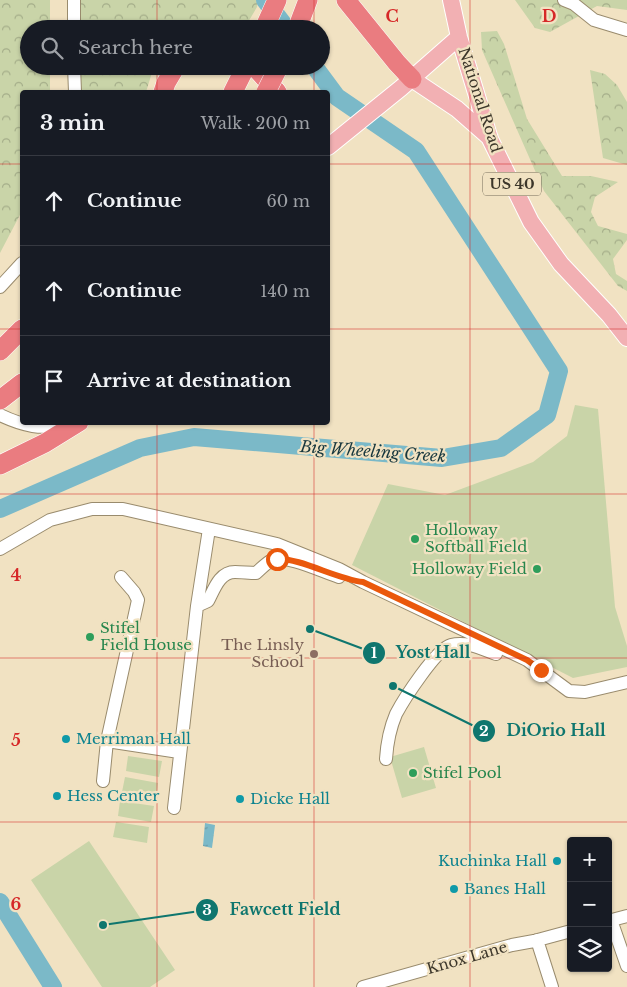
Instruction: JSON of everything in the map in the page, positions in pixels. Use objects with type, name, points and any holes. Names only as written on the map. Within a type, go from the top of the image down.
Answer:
[{"type":"highway","points":[[268,20],[277,0]]},
{"type":"highway","points":[[300,20],[308,0]]},
{"type":"highway","points":[[346,0],[396,63],[407,84]]},
{"type":"highway","points":[[164,90],[170,75]]},
{"type":"highway","points":[[234,90],[242,75]]},
{"type":"highway","points":[[262,75],[275,90]]},
{"type":"highway","points":[[267,90],[274,75]]},
{"type":"highway","points":[[0,353],[20,331]]},
{"type":"highway","points":[[0,353],[20,340]]},
{"type":"highway","points":[[0,465],[66,432],[75,425]]},
{"type":"main road","name":"National Road","points":[[451,0],[459,37],[490,139],[532,222],[561,264],[609,315],[627,338]]},
{"type":"main road","points":[[331,145],[407,84],[459,37]]},
{"type":"main road","points":[[407,84],[457,109],[490,139]]},
{"type":"street","points":[[74,0],[74,20]]},
{"type":"street","points":[[564,0],[574,4],[594,20],[627,30]]},
{"type":"street","points":[[74,75],[74,90]]},
{"type":"street","points":[[0,287],[20,265]]},
{"type":"street","points":[[0,415],[20,423]]},
{"type":"street","points":[[28,425],[40,428],[61,425]]},
{"type":"street","points":[[0,549],[50,520],[92,509],[123,509],[277,544],[339,569],[527,660],[569,691],[585,692],[627,682]]},
{"type":"street","points":[[174,808],[179,752],[208,529]]},
{"type":"street","points":[[197,606],[208,601],[217,582],[230,572],[256,573],[266,564],[277,559],[292,561],[350,581],[363,582]]},
{"type":"street","points":[[103,781],[107,741],[138,600],[134,592],[121,577]]},
{"type":"street","points":[[386,759],[391,727],[397,713],[437,653],[450,645],[470,644],[541,670]]},
{"type":"street","points":[[107,741],[179,752]]},
{"type":"street","points":[[612,920],[627,916]]},
{"type":"street","points":[[612,925],[627,966]]},
{"type":"street","name":"Knox Lane","points":[[363,987],[389,984],[512,945],[567,932]]},
{"type":"street","points":[[537,940],[552,987]]},
{"type":"green space","points":[[0,0],[50,0],[50,20],[20,20],[20,75],[50,75],[50,90],[20,90],[20,215],[0,253]]},
{"type":"green space","points":[[79,0],[258,0],[257,7],[249,20],[79,20]]},
{"type":"green space","points":[[515,0],[627,0],[627,10],[597,6],[550,32],[535,28]]},
{"type":"green space","points":[[497,31],[504,44],[527,119],[562,176],[591,176],[618,182],[595,197],[591,212],[598,226],[627,234],[627,240],[613,259],[616,274],[627,281],[627,291],[618,286],[544,191],[482,50],[481,32]]},
{"type":"green space","points":[[590,70],[605,74],[617,85],[627,102],[627,165],[603,158]]},
{"type":"green space","points":[[79,75],[151,75],[147,90],[79,90]]},
{"type":"green space","points":[[575,405],[598,409],[615,607],[627,646],[627,667],[573,678],[352,565],[388,484],[445,495],[533,462],[567,436]]},
{"type":"green space","name":"Stifel Pool","points":[[424,747],[436,788],[402,798],[390,757]]},
{"type":"green space","points":[[128,756],[162,761],[159,777],[126,771]]},
{"type":"green space","points":[[125,777],[158,783],[156,798],[122,792]]},
{"type":"green space","points":[[120,801],[154,806],[151,822],[118,816]]},
{"type":"green space","points":[[116,822],[149,827],[147,843],[113,837]]},
{"type":"green space","points":[[89,841],[175,970],[150,987],[102,987],[31,880]]},
{"type":"water","points":[[205,823],[215,825],[212,848],[203,846]]},
{"type":"waterway","name":"Big Wheeling Creek","points":[[265,0],[280,20]]},
{"type":"waterway","name":"Big Wheeling Creek","points":[[0,509],[140,448],[194,437],[442,458],[501,448],[547,415],[559,371],[416,151],[337,97],[321,75]]},
{"type":"waterway","name":"Big Wheeling Creek","points":[[0,902],[53,987]]},
{"type":"place","name":"Holloway Softball Field","points":[[415,539]]},
{"type":"place","name":"Holloway Field","points":[[537,569]]},
{"type":"place","name":"Yost Hall","points":[[310,629]]},
{"type":"place","name":"Stifel Field House","points":[[90,637]]},
{"type":"place","name":"The Linsly School","points":[[314,654]]},
{"type":"place","name":"DiOrio Hall","points":[[393,686]]},
{"type":"place","name":"Merriman Hall","points":[[66,739]]},
{"type":"place","name":"Stifel Pool","points":[[413,773]]},
{"type":"place","name":"Hess Center","points":[[57,796]]},
{"type":"place","name":"Dicke Hall","points":[[240,799]]},
{"type":"place","name":"Kuchinka Hall","points":[[557,861]]},
{"type":"place","name":"Banes Hall","points":[[454,889]]},
{"type":"place","name":"Fawcett Field","points":[[103,925]]},
{"type":"route","points":[[277,559],[292,561],[350,581],[363,582],[527,660],[541,670]]}]
